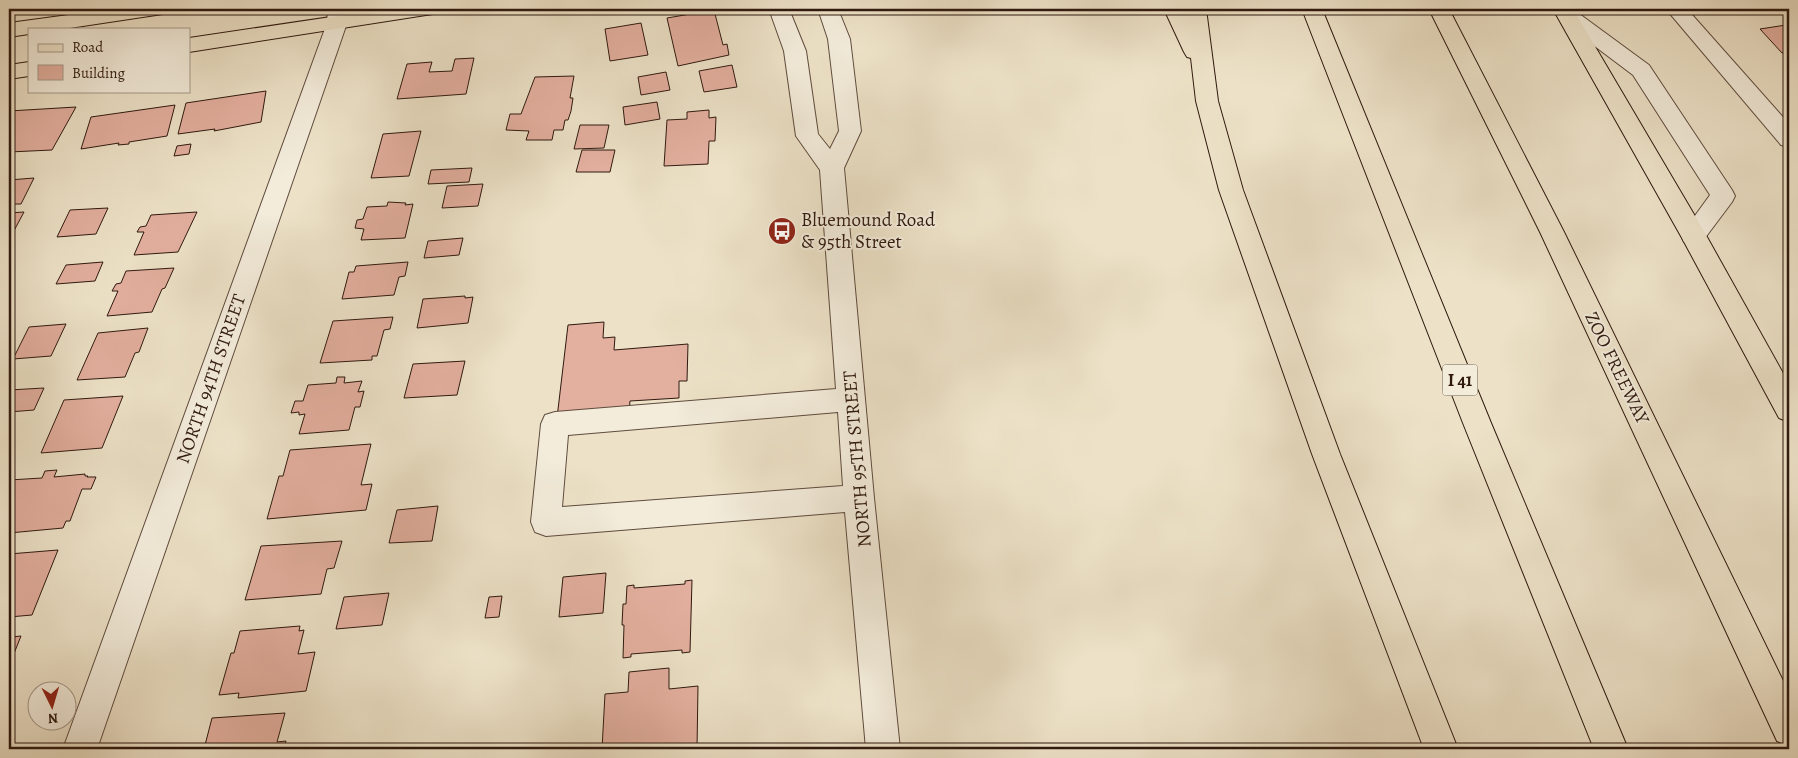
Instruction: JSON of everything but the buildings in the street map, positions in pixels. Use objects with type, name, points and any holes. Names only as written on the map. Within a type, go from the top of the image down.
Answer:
[{"type":"main road","points":[[9,30],[156,9]]},
{"type":"main road","points":[[190,45],[337,16],[426,9]]},
{"type":"main road","points":[[1174,9],[1202,67]]},
{"type":"main road","points":[[1196,9],[1201,36],[1202,67],[1213,127],[1231,190],[1326,454],[1441,749]]},
{"type":"main road","name":"I 41","points":[[1312,9],[1481,432],[1611,749]]},
{"type":"main road","name":"ZOO FREEWAY","points":[[1439,9],[1552,232],[1789,729]]},
{"type":"main road","points":[[1565,12],[1693,235],[1789,410]]},
{"type":"main road","points":[[9,72],[28,70]]},
{"type":"street","points":[[779,9],[795,51],[807,136],[832,168],[850,131],[839,39],[828,9]]},
{"type":"street","points":[[1676,9],[1789,139]]},
{"type":"street","points":[[1565,12],[1641,70],[1723,196],[1693,235]]},
{"type":"street","name":"NORTH 94TH STREET","points":[[80,749],[337,16]]},
{"type":"street","name":"NORTH 95TH STREET","points":[[832,168],[859,498],[883,749]]},
{"type":"street","points":[[852,399],[555,424],[546,522],[859,498]]},
{"type":"place","name":"Bluemound Road & 95th Street","points":[[782,231]]}]
